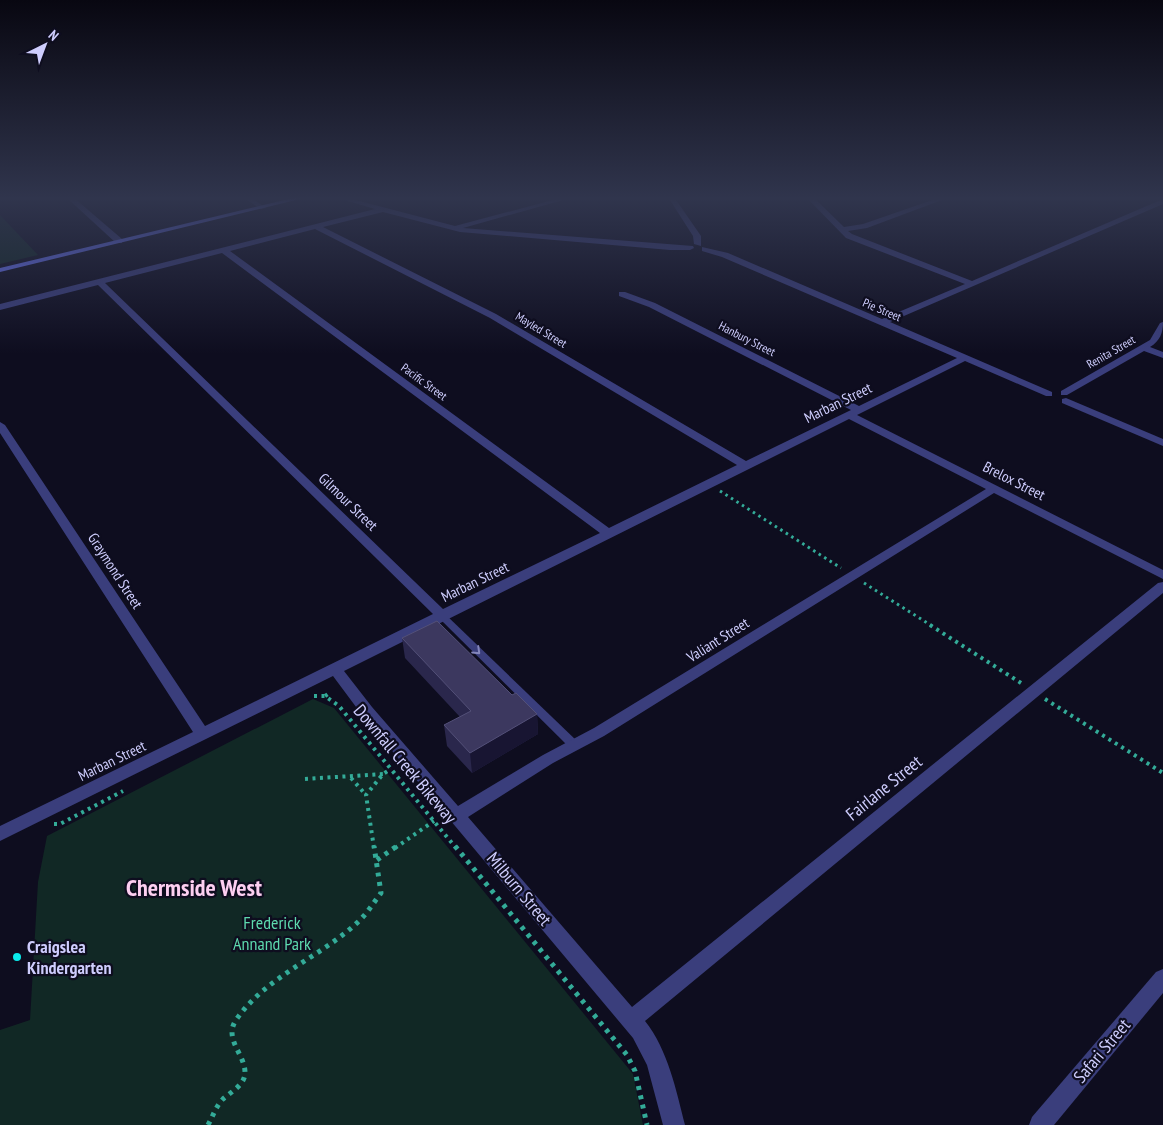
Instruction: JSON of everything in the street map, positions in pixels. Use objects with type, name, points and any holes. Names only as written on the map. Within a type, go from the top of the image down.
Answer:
[{"type":"main road","points":[[30,263],[85,250]]},
{"type":"main road","points":[[0,270],[88,250]]},
{"type":"street","points":[[0,307],[225,250]]},
{"type":"street","name":"Pacific Street","points":[[225,250],[609,534]]},
{"type":"street","name":"Mayled Street","points":[[361,250],[493,316],[746,466]]},
{"type":"street","name":"Pie Street","points":[[708,250],[1050,394],[1054,392],[1065,397]]},
{"type":"street","points":[[882,250],[972,284]]},
{"type":"street","points":[[881,323],[1051,250]]},
{"type":"street","name":"Gilmour Street","points":[[100,282],[442,616]]},
{"type":"street","name":"Hanbury Street","points":[[622,294],[652,305],[855,412]]},
{"type":"street","name":"Renita Street","points":[[1065,397],[1153,342],[1163,325]]},
{"type":"street","points":[[1144,348],[1163,355]]},
{"type":"street","name":"Marban Street","points":[[0,834],[964,358]]},
{"type":"street","points":[[1065,397],[1163,443]]},
{"type":"street","name":"Brelox Street","points":[[855,412],[995,488],[1163,574]]},
{"type":"street","name":"Graymond Street","points":[[0,425],[203,735]]},
{"type":"street","name":"Valiant Street","points":[[456,816],[548,759],[599,732],[995,488]]},
{"type":"street","name":"Fairlane Street","points":[[630,1021],[1163,586]]},
{"type":"street","name":"Milburn Street","points":[[335,669],[651,1048],[662,1072],[674,1125]]},
{"type":"street","name":"Safari Street","points":[[1040,1125],[1163,978]]},
{"type":"lane","name":"Gilmour Street","points":[[442,616],[574,745]]},
{"type":"path","points":[[710,484],[845,571]]},
{"type":"path","points":[[860,581],[1023,685]]},
{"type":"path","points":[[310,696],[325,696],[331,692]]},
{"type":"path","name":"Downfall Creek Bikeway","points":[[325,696],[339,706],[627,1055],[636,1071],[647,1125]]},
{"type":"path","points":[[1044,698],[1163,773]]},
{"type":"path","points":[[366,795],[383,774],[391,769]]},
{"type":"path","points":[[305,779],[351,778],[383,774]]},
{"type":"path","points":[[208,1125],[221,1100],[239,1085],[245,1072],[231,1035],[234,1022],[279,978],[352,927],[366,914],[381,893],[366,795],[351,778]]},
{"type":"path","points":[[50,824],[60,824],[128,788]]},
{"type":"path","points":[[377,860],[434,821]]},
{"type":"green space","points":[[0,250],[33,250],[38,255],[0,264]]},
{"type":"green space","name":"Frederick Annand Park","points":[[313,699],[334,708],[633,1074],[643,1125],[0,1125],[0,1030],[30,1020],[38,882],[47,836]]},
{"type":"building","points":[[437,621],[512,695],[516,693],[537,714],[470,753],[444,725],[471,711],[402,638]]},
{"type":"place","name":"Craigslea Kindergarten","points":[[17,957]]},
{"type":"district","name":"Chermside West","points":[[194,888]]}]
